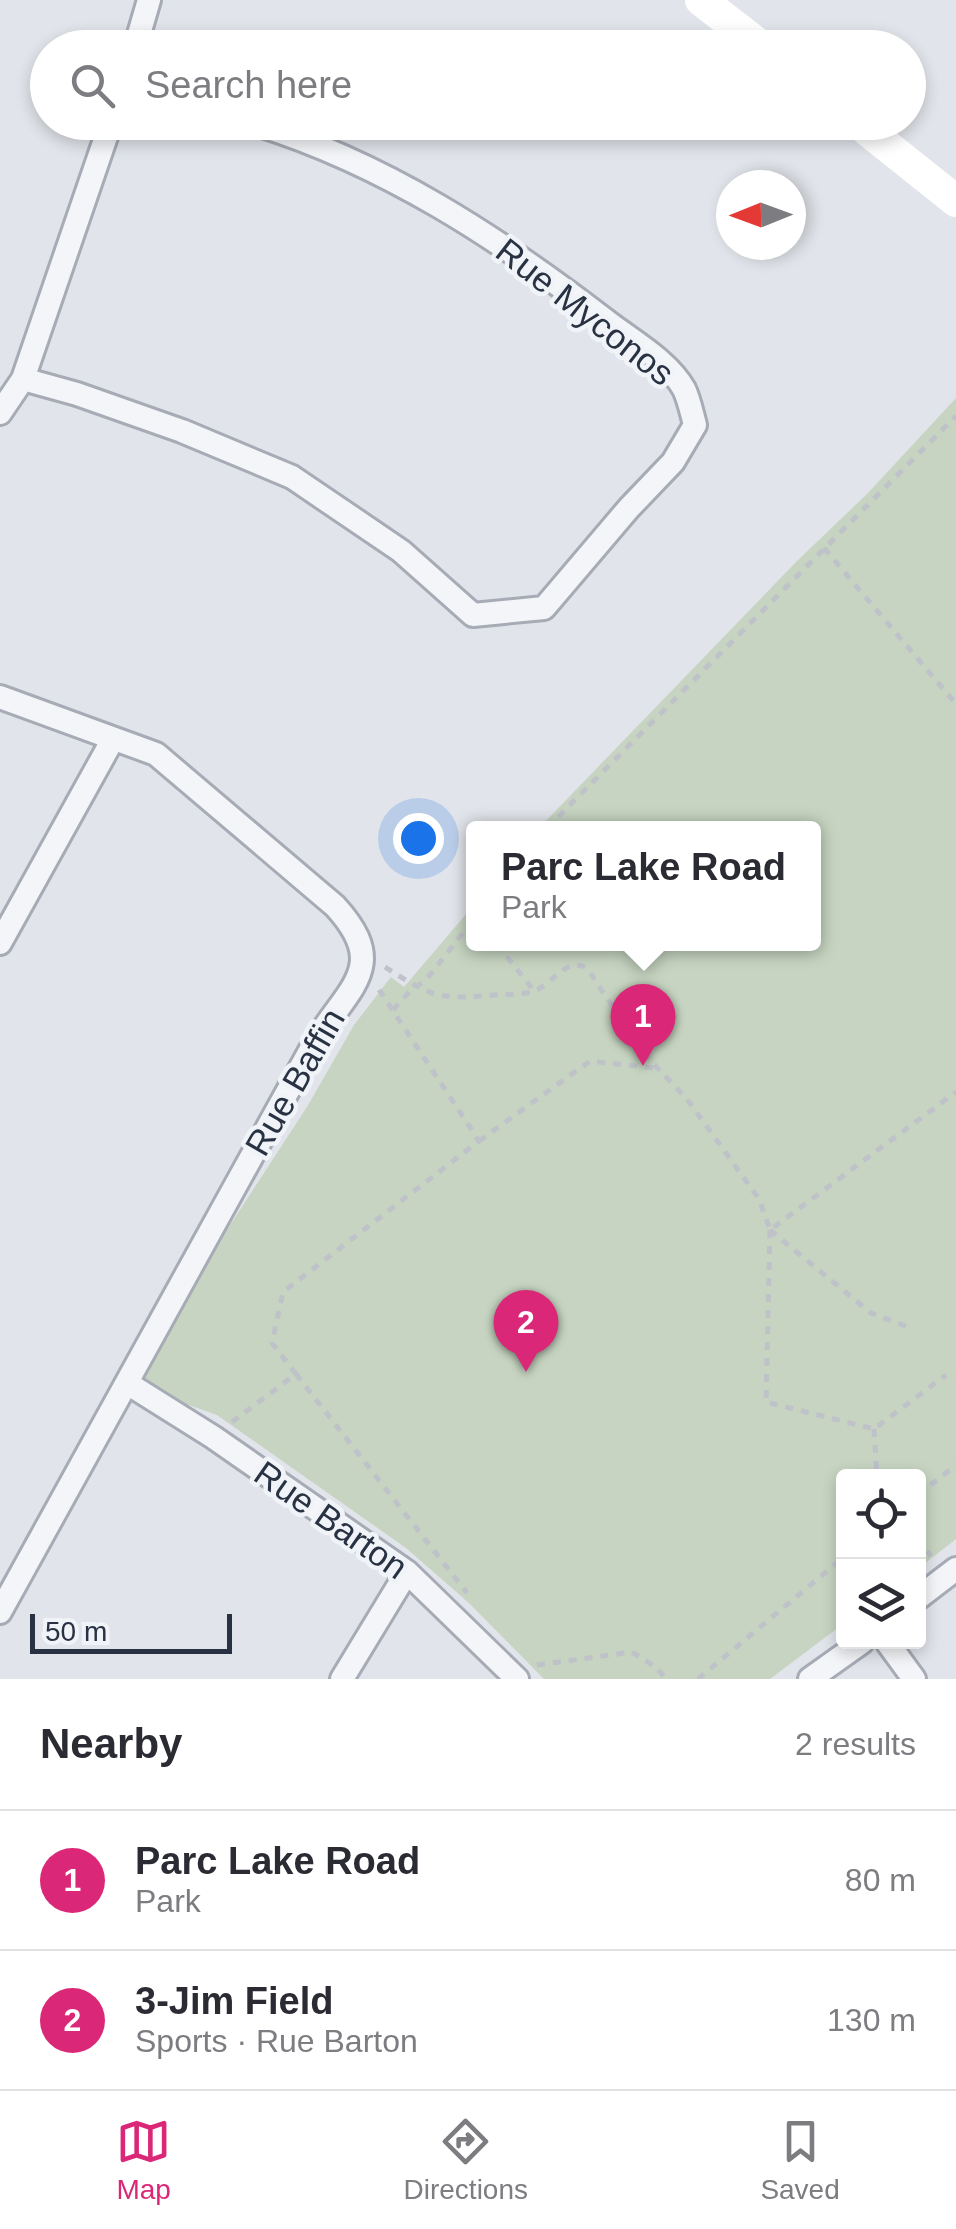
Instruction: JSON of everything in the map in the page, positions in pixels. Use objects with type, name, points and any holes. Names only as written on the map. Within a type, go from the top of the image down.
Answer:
[{"type":"street","points":[[140,30],[149,0]]},
{"type":"street","points":[[700,0],[739,30]]},
{"type":"street","points":[[0,413],[22,379],[106,140]]},
{"type":"street","name":"Rue Myconos","points":[[22,379],[182,431],[292,478],[400,550],[473,615],[544,608],[673,462],[695,426],[684,390],[664,366],[557,283],[423,194],[300,140]]},
{"type":"street","points":[[880,140],[956,201]]},
{"type":"street","points":[[0,698],[156,754],[335,906],[356,932],[365,957]]},
{"type":"street","points":[[0,943],[114,740]]},
{"type":"street","name":"Rue Baffin","points":[[0,1612],[316,1040],[360,974],[365,957]]},
{"type":"street","name":"Rue Barton","points":[[126,1383],[212,1437],[407,1572],[526,1672]]},
{"type":"street","points":[[926,1592],[956,1569]]},
{"type":"street","points":[[342,1679],[407,1572]]},
{"type":"street","points":[[810,1679],[852,1649]]},
{"type":"street","points":[[892,1649],[914,1679]]},
{"type":"path","points":[[553,821],[956,416]]},
{"type":"path","points":[[824,548],[956,704]]},
{"type":"path","points":[[393,1010],[426,980],[466,929]]},
{"type":"path","points":[[502,951],[534,992]]},
{"type":"path","points":[[365,957],[430,994],[449,999],[534,992],[572,965],[588,968],[644,1054],[686,1098],[759,1200],[770,1230],[766,1402],[874,1429]]},
{"type":"path","points":[[378,988],[479,1141]]},
{"type":"path","points":[[477,1606],[272,1342],[283,1292],[590,1061],[658,1068]]},
{"type":"path","points":[[770,1230],[956,1092]]},
{"type":"path","points":[[770,1230],[871,1313],[913,1329]]},
{"type":"path","points":[[212,1437],[296,1374]]},
{"type":"path","points":[[874,1429],[946,1375]]},
{"type":"path","points":[[874,1429],[877,1469]]},
{"type":"path","points":[[926,1488],[956,1464]]},
{"type":"path","points":[[698,1679],[842,1559]]},
{"type":"path","points":[[526,1672],[632,1652],[657,1668],[666,1679]]},
{"type":"green space","points":[[956,398],[956,1539],[926,1563],[926,1469],[836,1469],[836,1629],[770,1679],[544,1679],[469,1603],[406,1548],[217,1415],[127,1383],[307,1107],[354,1025],[391,977],[404,987],[466,914],[466,951],[821,951],[821,821],[546,821],[868,493]]},
{"type":"place","name":"Parc Lake Road","points":[[643,1066]]},
{"type":"place","name":"3-Jim Field","points":[[526,1372]]}]
